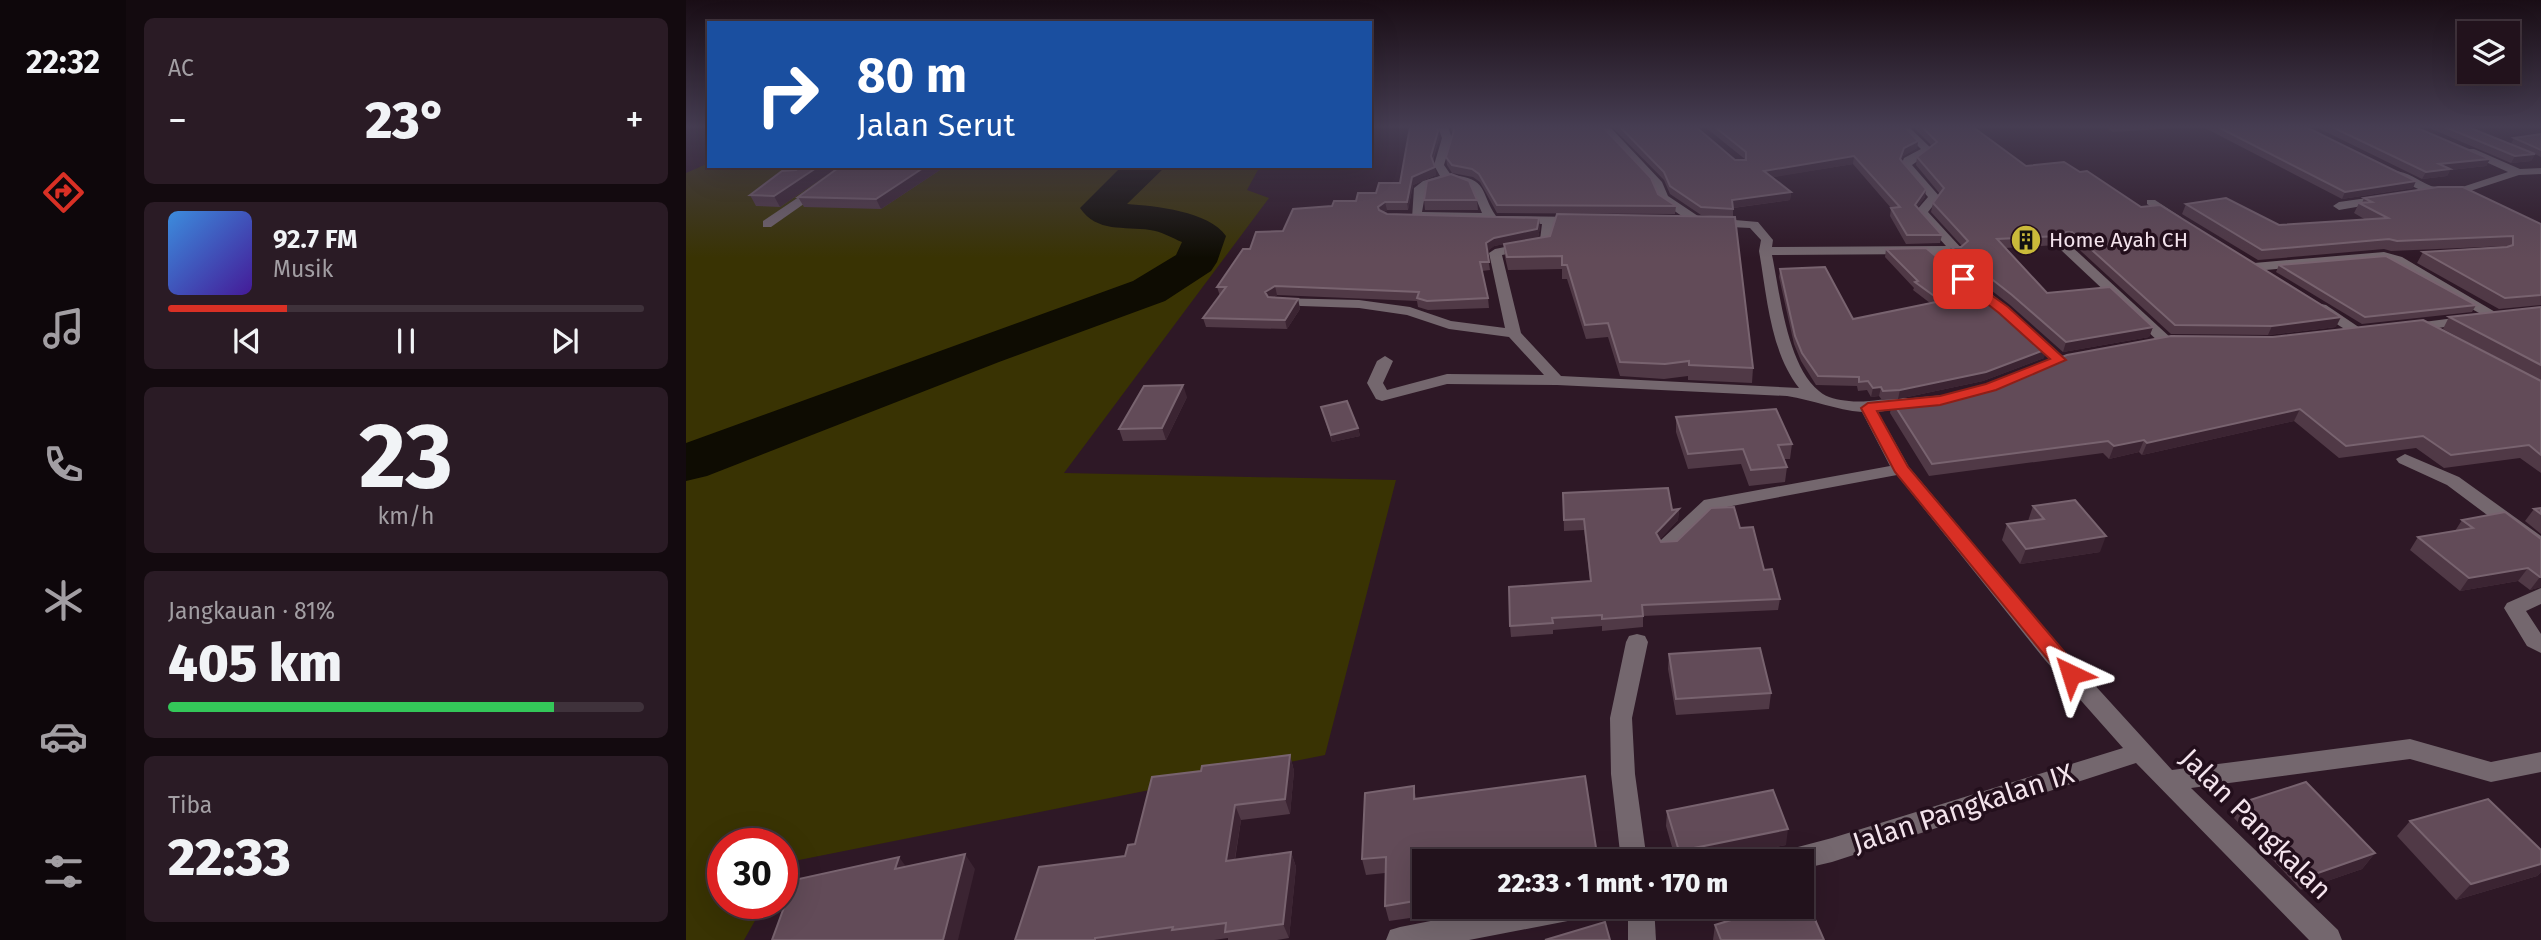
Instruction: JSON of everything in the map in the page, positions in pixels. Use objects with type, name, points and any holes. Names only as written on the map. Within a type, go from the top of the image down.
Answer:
[{"type":"street","points":[[767,224],[846,171]]},
{"type":"street","points":[[1443,171],[1446,176]]},
{"type":"street","points":[[1646,171],[1658,184],[1663,198],[1697,221]]},
{"type":"street","points":[[1765,251],[1957,250],[1921,212],[1934,197],[1911,171]]},
{"type":"street","points":[[2391,171],[2433,191]]},
{"type":"street","points":[[2407,195],[2460,191],[2518,172],[2541,171]]},
{"type":"street","points":[[1489,216],[1411,215],[1420,188],[1446,176],[1468,183],[1480,191],[1493,220],[1589,221]]},
{"type":"street","points":[[2460,191],[2473,197]]},
{"type":"street","points":[[2339,206],[2394,197]]},
{"type":"street","points":[[2151,202],[2185,223]]},
{"type":"street","points":[[1549,221],[1546,243],[1495,253],[1514,334],[1557,380]]},
{"type":"street","points":[[1670,221],[1754,226],[1767,240],[1765,251],[1791,363],[1812,395]]},
{"type":"street","points":[[2065,247],[2172,341],[2142,345]]},
{"type":"street","points":[[1929,251],[2003,310],[2059,361]]},
{"type":"street","points":[[2278,281],[2248,263],[2418,256]]},
{"type":"street","points":[[2391,258],[2501,316],[2396,329]]},
{"type":"street","points":[[1277,302],[1359,304],[1410,312],[1449,325],[1514,334]]},
{"type":"street","points":[[2313,303],[2366,332],[2333,335]]},
{"type":"street","points":[[2421,326],[2446,339]]},
{"type":"street","points":[[1385,361],[1375,383],[1382,396],[1447,379],[1557,380],[1787,391],[1812,395],[1837,405],[1868,408],[1928,402]]},
{"type":"street","name":"Jalan Pangkalan","points":[[1868,408],[1901,469],[2053,654],[2167,781],[2328,940]]},
{"type":"street","points":[[2405,459],[2453,481],[2541,545]]},
{"type":"street","points":[[1668,545],[1710,504],[1901,469]]},
{"type":"street","points":[[2541,595],[2515,608],[2534,640],[2541,645]]},
{"type":"street","points":[[1632,849],[1623,774],[1621,718],[1637,642]]},
{"type":"street","points":[[2167,781],[2410,749],[2491,772],[2541,762]]},
{"type":"street","name":"Jalan Pangkalan IX","points":[[1814,854],[2141,752]]},
{"type":"street","points":[[1400,940],[1510,919]]},
{"type":"street","points":[[1641,919],[1642,940]]},
{"type":"shaded area","points":[[691,171],[1257,171],[1247,190],[1269,198],[1064,473],[1396,480],[1325,755],[798,860],[798,828],[707,828],[707,919],[756,919],[744,940],[686,940],[686,173]]},
{"type":"building","points":[[782,171],[812,171],[774,196],[750,195]]},
{"type":"building","points":[[834,171],[919,171],[876,199],[798,197]]},
{"type":"building","points":[[1402,171],[1426,171],[1412,177],[1407,202],[1385,202],[1378,207],[1379,210],[1387,214],[1539,218],[1537,229],[1494,238],[1486,243],[1489,262],[1480,262],[1488,298],[1427,301],[1417,298],[1419,292],[1275,286],[1265,292],[1268,297],[1298,299],[1285,320],[1203,318],[1226,287],[1217,287],[1243,249],[1250,249],[1256,232],[1283,231],[1293,209],[1332,206],[1334,201],[1356,201],[1358,193],[1376,193],[1379,183],[1400,183]]},
{"type":"building","points":[[1475,171],[1644,171],[1651,178],[1658,194],[1676,206],[1497,205]]},
{"type":"building","points":[[1765,171],[1791,192],[1732,200],[1733,209],[1701,207],[1670,186],[1664,172]]},
{"type":"building","points":[[1867,171],[1910,171],[1926,189],[1915,205],[1942,235],[1907,235],[1891,208],[1900,207]]},
{"type":"building","points":[[1929,171],[2087,171],[2141,207],[2160,205],[2341,317],[2272,326],[2175,325],[2072,232],[2060,236],[1997,239],[2047,293],[2110,287],[2153,327],[2066,342],[1951,247],[1961,247],[1968,241],[1933,203],[1944,188]]},
{"type":"building","points":[[2304,171],[2395,171],[2416,181],[2345,192]]},
{"type":"building","points":[[1451,174],[1469,181],[1477,200],[1424,200],[1427,181]]},
{"type":"building","points":[[2438,187],[2463,187],[2541,224],[2541,295],[2505,298],[2423,252],[2507,247],[2513,245],[2513,236],[2397,241],[2389,239],[2262,250],[2186,204],[2226,198],[2279,225],[2388,218],[2359,203],[2372,202],[2364,198]]},
{"type":"building","points":[[1557,214],[1735,217],[1753,368],[1689,365],[1689,361],[1665,364],[1620,362],[1608,323],[1585,325],[1567,265],[1562,265],[1562,256],[1507,257],[1504,244],[1550,236]]},
{"type":"building","points":[[1926,248],[2047,349],[1986,372],[1900,390],[1883,391],[1881,387],[1873,388],[1868,381],[1859,382],[1859,377],[1818,376],[1802,353],[1795,336],[1780,269],[1825,267],[1853,319],[1941,301],[1915,282],[1918,281],[1886,249]]},
{"type":"building","points":[[2386,256],[2476,305],[2365,317],[2279,265]]},
{"type":"building","points":[[2541,307],[2541,365],[2449,317]]},
{"type":"building","points":[[2423,320],[2541,381],[2541,455],[2529,445],[2451,455],[2423,436],[2346,446],[2300,409],[2147,443],[2144,440],[2114,446],[2108,441],[1932,464],[1892,401],[1943,396],[2001,381],[2067,355],[2171,336],[2273,337]]},
{"type":"building","points":[[1183,385],[1162,428],[1119,429],[1144,386]]},
{"type":"building","points":[[1347,401],[1358,428],[1331,435],[1321,407]]},
{"type":"building","points":[[1776,409],[1792,444],[1778,445],[1787,467],[1751,470],[1743,449],[1688,454],[1676,417]]},
{"type":"building","points":[[1668,488],[1672,510],[1679,509],[1656,533],[1661,542],[1677,541],[1711,508],[1734,507],[1740,528],[1753,527],[1764,570],[1772,569],[1780,599],[1642,605],[1643,616],[1552,618],[1553,623],[1510,626],[1509,587],[1591,581],[1584,519],[1564,520],[1563,493]]},
{"type":"building","points":[[2075,500],[2106,536],[2026,549],[2007,524],[2044,519],[2033,506]]},
{"type":"building","points":[[2505,512],[2541,539],[2541,577],[2528,568],[2469,578],[2418,537],[2473,528],[2462,520]]},
{"type":"building","points":[[1760,648],[1771,693],[1676,699],[1669,654]]},
{"type":"building","points":[[1290,755],[1285,799],[1235,805],[1226,861],[1291,852],[1283,924],[1225,932],[1226,923],[1172,930],[1173,927],[1095,940],[1015,940],[1039,867],[1125,856],[1128,845],[1135,844],[1152,777],[1201,771],[1202,766]]},
{"type":"building","points":[[1585,776],[1596,849],[1412,849],[1412,902],[1385,906],[1386,857],[1362,859],[1365,793],[1414,786],[1414,799]]},
{"type":"building","points":[[2306,782],[2375,853],[2312,875],[2244,802]]},
{"type":"building","points":[[1773,790],[1788,829],[1678,849],[1667,811]]},
{"type":"building","points":[[2488,799],[2541,850],[2541,864],[2471,884],[2410,821]]},
{"type":"building","points":[[965,854],[943,940],[772,940],[780,919],[798,919],[798,879],[899,857],[895,869]]},
{"type":"building","points":[[1814,917],[1824,940],[1721,940],[1715,925],[1731,920]]},
{"type":"building","points":[[1605,922],[1610,940],[1545,940]]},
{"type":"waterway","points":[[686,463],[981,351],[1149,291],[1195,262],[1205,236],[1159,218],[1113,216],[1100,208],[1139,171]]},
{"type":"place","name":"Home Ayah CH","points":[[2026,240]]},
{"type":"route","points":[[1963,279],[2003,310],[2059,360],[1991,387],[1940,400],[1868,408],[1901,469],[2071,674]]}]
